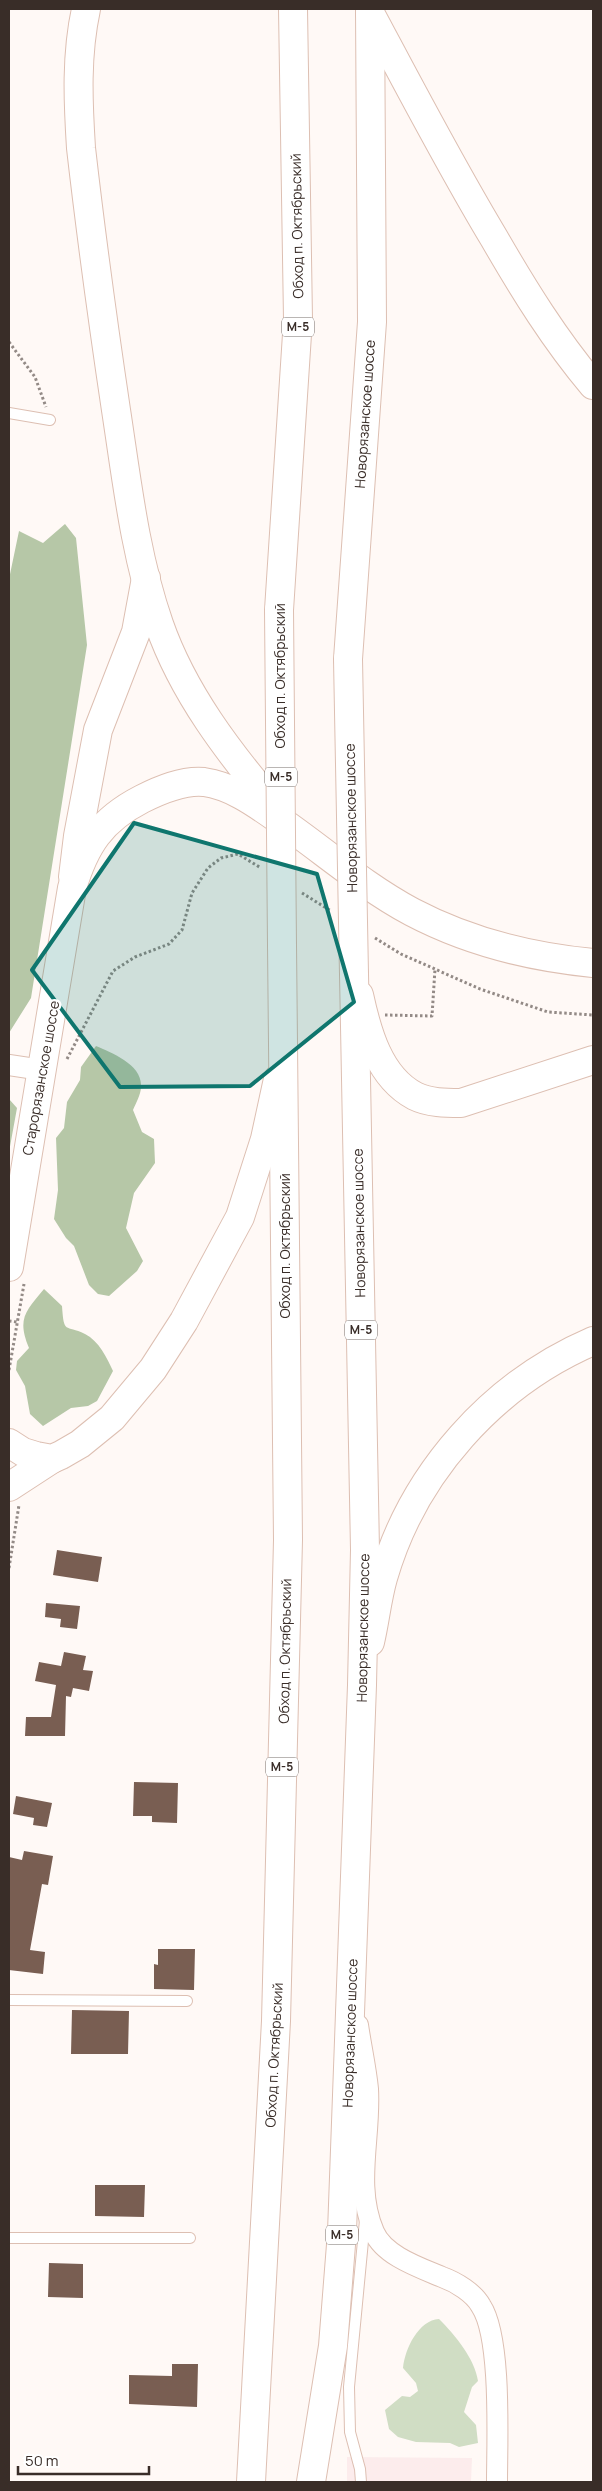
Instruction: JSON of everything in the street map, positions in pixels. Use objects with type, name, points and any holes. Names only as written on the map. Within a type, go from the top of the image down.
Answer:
[{"type":"main road","points":[[86,9],[80,34],[77,91],[81,148],[130,504],[146,578],[159,625],[178,669],[196,701],[249,776],[278,810],[309,840]]},
{"type":"main road","name":"Обход п. Октябрьский","points":[[251,2482],[276,2021],[288,1559],[279,610],[298,319],[293,9]]},
{"type":"main road","points":[[370,11],[468,195],[518,280],[563,350],[593,386]]},
{"type":"main road","name":"Новорязанское шоссе","points":[[311,2482],[336,2311],[342,2232],[362,1685],[365,1550],[348,659],[372,322],[370,11]]},
{"type":"main road","points":[[72,888],[78,836],[98,730],[136,632],[146,578]]},
{"type":"main road","points":[[72,888],[87,848],[99,831],[113,818],[156,792],[187,783],[215,784],[252,801],[309,840],[360,880],[412,912],[466,934],[518,951],[593,963]]},
{"type":"main road","name":"Старорязанское шоссе","points":[[9,1267],[54,1066],[72,888]]},
{"type":"main road","points":[[354,974],[364,1017],[379,1058],[396,1082],[416,1097],[439,1103],[460,1103],[593,1060]]},
{"type":"main road","points":[[14,1494],[52,1459],[80,1444],[112,1418],[153,1369],[184,1321],[240,1217],[264,1139],[284,1050]]},
{"type":"main road","points":[[362,1685],[383,1578],[400,1533],[423,1489],[454,1444],[486,1410],[523,1380],[569,1352],[593,1341]]},
{"type":"main road","points":[[9,1443],[23,1452],[52,1459]]},
{"type":"street","points":[[9,1065],[54,1066]]},
{"type":"street","points":[[352,1986],[368,2090],[363,2188],[374,2234],[387,2248],[411,2265],[444,2277],[467,2291],[482,2306],[491,2332],[498,2409],[497,2482]]},
{"type":"lane","points":[[9,413],[50,420]]},
{"type":"lane","points":[[9,2000],[187,2001]]},
{"type":"lane","points":[[361,2482],[360,2469],[350,2432],[349,2388],[367,2210]]},
{"type":"lane","points":[[9,2238],[190,2238]]},
{"type":"path","points":[[9,342],[35,377],[50,420]]},
{"type":"path","points":[[54,1066],[113,972],[135,957],[169,944],[182,930],[192,893],[208,868],[221,858],[238,854],[262,869]]},
{"type":"path","points":[[295,889],[336,914]]},
{"type":"path","points":[[368,934],[401,954],[480,989],[548,1012],[593,1015]]},
{"type":"path","points":[[383,1015],[432,1016],[435,969]]},
{"type":"path","points":[[9,1321],[17,1322],[9,1370]]},
{"type":"path","points":[[9,1568],[14,1494]]},
{"type":"highlighted area","points":[[134,823],[317,874],[354,1002],[250,1086],[120,1087],[32,970]]},
{"type":"shaded area","points":[[347,2457],[472,2458],[471,2482],[347,2482]]},
{"type":"green space","points":[[65,524],[76,538],[87,645],[31,998],[9,1033],[9,579],[19,531],[43,543]]},
{"type":"green space","points":[[96,1046],[125,1061],[137,1072],[141,1090],[133,1110],[142,1132],[154,1139],[155,1163],[134,1193],[126,1228],[143,1261],[137,1271],[109,1296],[98,1294],[89,1285],[74,1246],[66,1238],[54,1219],[58,1190],[56,1138],[64,1128],[67,1102],[80,1080],[81,1067]]},
{"type":"green space","points":[[9,1099],[17,1108],[9,1152]]},
{"type":"green space","points":[[44,1289],[62,1306],[65,1325],[90,1337],[105,1355],[113,1371],[97,1401],[88,1406],[71,1408],[43,1426],[30,1414],[25,1386],[16,1370],[17,1361],[29,1348],[25,1338],[23,1323],[25,1316]]},
{"type":"green space","points":[[439,2319],[469,2356],[476,2373],[478,2381],[472,2387],[464,2412],[476,2425],[478,2443],[459,2447],[450,2443],[416,2442],[398,2437],[389,2429],[385,2410],[402,2396],[410,2397],[418,2391],[416,2383],[403,2368],[410,2344],[414,2336],[425,2324]]},
{"type":"building","points":[[57,1550],[102,1557],[98,1582],[53,1575]]},
{"type":"building","points":[[46,1603],[80,1606],[77,1629],[60,1627],[61,1619],[45,1617]]},
{"type":"building","points":[[64,1652],[86,1656],[83,1670],[93,1671],[89,1691],[73,1688],[71,1697],[66,1696],[65,1736],[25,1736],[26,1717],[51,1717],[56,1685],[35,1681],[39,1662],[61,1666]]},
{"type":"building","points":[[134,1782],[178,1783],[177,1823],[152,1822],[152,1816],[133,1816]]},
{"type":"building","points":[[16,1796],[52,1803],[47,1827],[33,1825],[34,1818],[13,1814]]},
{"type":"building","points":[[24,1851],[53,1856],[48,1885],[42,1884],[30,1950],[45,1952],[43,1974],[9,1970],[9,1857],[22,1860]]},
{"type":"building","points":[[158,1949],[195,1949],[194,1990],[154,1989],[154,1964],[158,1965]]},
{"type":"building","points":[[72,2010],[129,2011],[128,2054],[71,2054]]},
{"type":"building","points":[[95,2185],[145,2185],[144,2217],[95,2216]]},
{"type":"building","points":[[49,2263],[83,2264],[83,2298],[48,2297]]},
{"type":"building","points":[[172,2364],[198,2364],[197,2407],[129,2404],[129,2375],[172,2376]]}]
